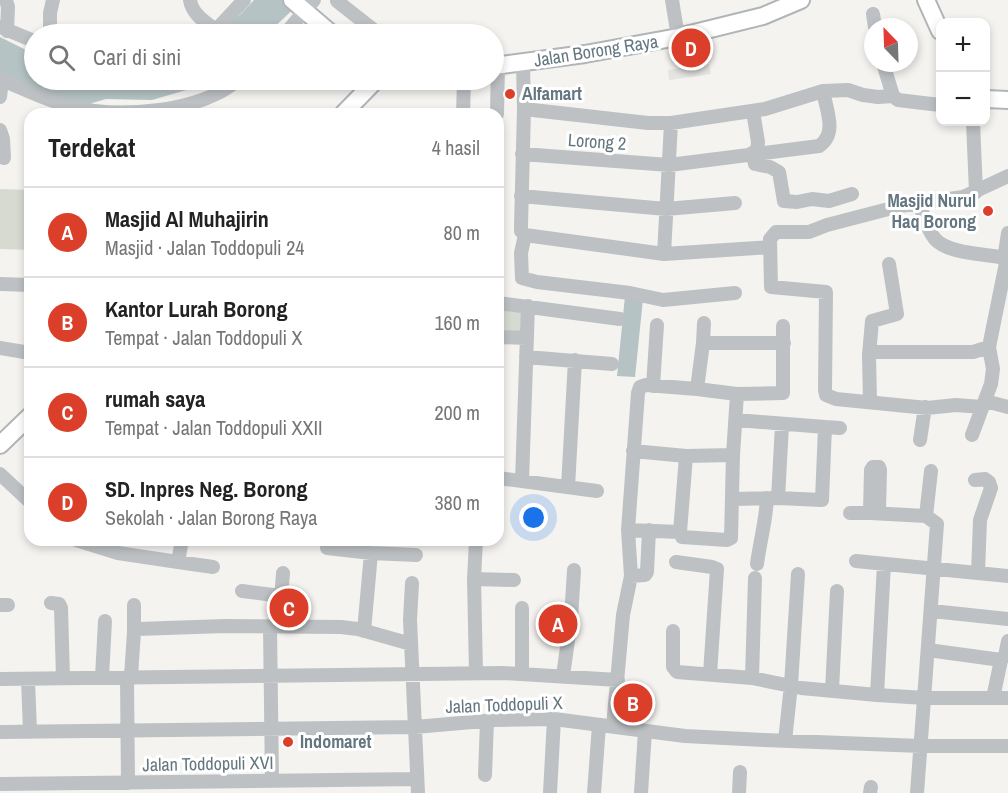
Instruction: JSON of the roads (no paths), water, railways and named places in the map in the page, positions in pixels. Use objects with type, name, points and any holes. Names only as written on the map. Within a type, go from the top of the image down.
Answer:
[{"type":"main road","points":[[286,0],[303,8],[321,24]]},
{"type":"main road","name":"Jalan Borong Raya","points":[[504,65],[678,37],[763,16],[801,0]]},
{"type":"main road","points":[[926,0],[936,22]]},
{"type":"main road","points":[[303,8],[317,24]]},
{"type":"main road","points":[[349,108],[366,90]]},
{"type":"main road","points":[[990,99],[1008,100]]},
{"type":"main road","points":[[0,445],[24,422]]},
{"type":"street","points":[[6,0],[8,7],[3,29],[24,37]]},
{"type":"street","points":[[51,24],[53,0]]},
{"type":"street","points":[[190,0],[192,8],[205,24]]},
{"type":"street","points":[[220,24],[244,0]]},
{"type":"street","points":[[672,0],[678,37]]},
{"type":"street","points":[[337,1],[366,24]]},
{"type":"street","points":[[292,24],[303,8]]},
{"type":"street","points":[[523,63],[521,231],[525,235],[664,254],[770,247]]},
{"type":"street","points":[[885,72],[892,96]]},
{"type":"street","points":[[0,97],[1,79],[24,88]]},
{"type":"street","points":[[28,90],[70,107],[84,108]]},
{"type":"street","points":[[168,108],[183,106],[225,90]]},
{"type":"street","points":[[463,108],[464,90]]},
{"type":"street","points":[[471,90],[471,108]]},
{"type":"street","points":[[496,90],[497,108]]},
{"type":"street","points":[[524,109],[648,123],[670,123],[753,111],[823,91],[848,90],[863,95],[892,96],[898,100],[936,105]]},
{"type":"street","name":"Lorong 2","points":[[522,154],[669,165],[819,146],[825,142],[831,130],[823,91]]},
{"type":"street","points":[[753,111],[758,142],[755,164],[770,167],[779,172],[784,201],[797,202],[812,199],[829,201],[852,194]]},
{"type":"street","points":[[664,254],[670,123]]},
{"type":"street","points":[[973,126],[976,192]]},
{"type":"street","points":[[0,130],[4,158]]},
{"type":"street","points":[[1008,176],[963,197],[900,206],[809,232],[776,232],[770,239],[771,287],[826,292],[826,395],[836,399],[925,407],[984,404],[1008,408]]},
{"type":"street","points":[[521,196],[666,209],[735,203]]},
{"type":"street","points":[[919,204],[931,232],[942,245],[1006,262]]},
{"type":"street","points":[[972,435],[984,404],[993,369],[989,347],[1003,306],[1008,233]]},
{"type":"street","points":[[525,235],[521,252],[523,278],[663,300],[735,293]]},
{"type":"street","points":[[870,402],[869,352],[872,321],[897,314],[889,264]]},
{"type":"street","points":[[0,284],[24,285]]},
{"type":"street","points":[[504,304],[620,319]]},
{"type":"street","points":[[522,481],[528,306]]},
{"type":"street","points":[[698,389],[704,323]]},
{"type":"street","points":[[653,386],[657,325]]},
{"type":"street","points":[[594,793],[606,725],[618,680],[623,615],[631,576],[628,530],[640,387],[698,389],[737,394],[783,393],[783,326]]},
{"type":"street","points":[[504,337],[526,338]]},
{"type":"street","points":[[703,343],[784,343]]},
{"type":"street","points":[[869,352],[973,352],[989,347]]},
{"type":"street","points":[[0,348],[24,352]]},
{"type":"street","points":[[526,357],[612,364]]},
{"type":"street","points":[[568,487],[575,360]]},
{"type":"street","points":[[686,456],[680,530],[682,537],[727,540],[731,538],[737,394]]},
{"type":"street","points":[[920,440],[925,407]]},
{"type":"street","points":[[736,420],[840,428]]},
{"type":"street","points":[[757,564],[760,534],[773,498],[782,425]]},
{"type":"street","points":[[733,499],[828,500],[825,427]]},
{"type":"street","points":[[633,451],[686,456],[733,455]]},
{"type":"street","points":[[926,516],[931,471]]},
{"type":"street","points":[[0,474],[24,496]]},
{"type":"street","points":[[504,479],[597,491]]},
{"type":"street","points":[[975,480],[984,479],[989,482],[991,488],[980,520],[978,573]]},
{"type":"street","points":[[850,513],[926,516],[937,524],[917,793]]},
{"type":"street","points":[[628,530],[680,530]]},
{"type":"street","points":[[631,576],[640,577],[647,572],[649,531]]},
{"type":"street","points":[[94,546],[118,554],[213,567]]},
{"type":"street","points":[[178,562],[181,546]]},
{"type":"street","points":[[476,546],[476,673]]},
{"type":"street","points":[[327,548],[416,555]]},
{"type":"street","points":[[364,631],[371,553]]},
{"type":"street","points":[[856,561],[1008,576]]},
{"type":"street","points":[[676,562],[717,569],[710,674]]},
{"type":"street","points":[[877,695],[884,564]]},
{"type":"street","points":[[563,676],[571,619],[574,570]]},
{"type":"street","points":[[272,781],[271,676],[274,627],[281,596],[283,573]]},
{"type":"street","points":[[785,741],[798,574]]},
{"type":"street","points":[[752,678],[755,578]]},
{"type":"street","points":[[474,579],[514,580]]},
{"type":"street","points":[[412,583],[411,644],[417,786]]},
{"type":"street","points":[[242,591],[281,596]]},
{"type":"street","points":[[832,690],[837,591]]},
{"type":"street","points":[[51,603],[59,604],[61,608],[63,678]]},
{"type":"street","points":[[128,783],[129,677],[134,632],[134,605]]},
{"type":"street","points":[[522,608],[522,674]]},
{"type":"street","points":[[932,611],[1008,619]]},
{"type":"street","points":[[102,677],[105,621]]},
{"type":"street","points":[[134,632],[137,629],[164,627],[341,627],[411,644]]},
{"type":"street","points":[[673,631],[675,671],[752,678],[801,688],[877,695],[925,698],[1008,698]]},
{"type":"street","points":[[993,698],[1001,660],[1005,657],[1008,641]]},
{"type":"street","points":[[928,650],[1001,660]]},
{"type":"street","points":[[0,679],[476,673],[618,680]]},
{"type":"street","points":[[28,679],[30,732]]},
{"type":"street","points":[[550,793],[554,719]]},
{"type":"street","name":"Jalan Toddopuli X","points":[[0,732],[415,727],[487,721],[554,719],[685,736],[921,746],[1008,746]]},
{"type":"street","points":[[485,775],[487,721]]},
{"type":"street","points":[[641,793],[645,731]]},
{"type":"street","points":[[739,793],[740,772]]},
{"type":"street","name":"Jalan Toddopuli XVI","points":[[5,787],[89,788],[128,783],[227,788],[272,781],[417,786]]},
{"type":"place","name":"SD. Inpres Neg. Borong","points":[[691,48]]},
{"type":"place","name":"Alfamart","points":[[510,94]]},
{"type":"place","name":"Masjid Nurul Haq Borong","points":[[988,211]]},
{"type":"place","name":"rumah saya","points":[[289,608]]},
{"type":"place","name":"Masjid Al Muhajirin","points":[[558,624]]},
{"type":"place","name":"Kantor Lurah Borong","points":[[633,703]]},
{"type":"place","name":"Indomaret","points":[[288,742]]}]
